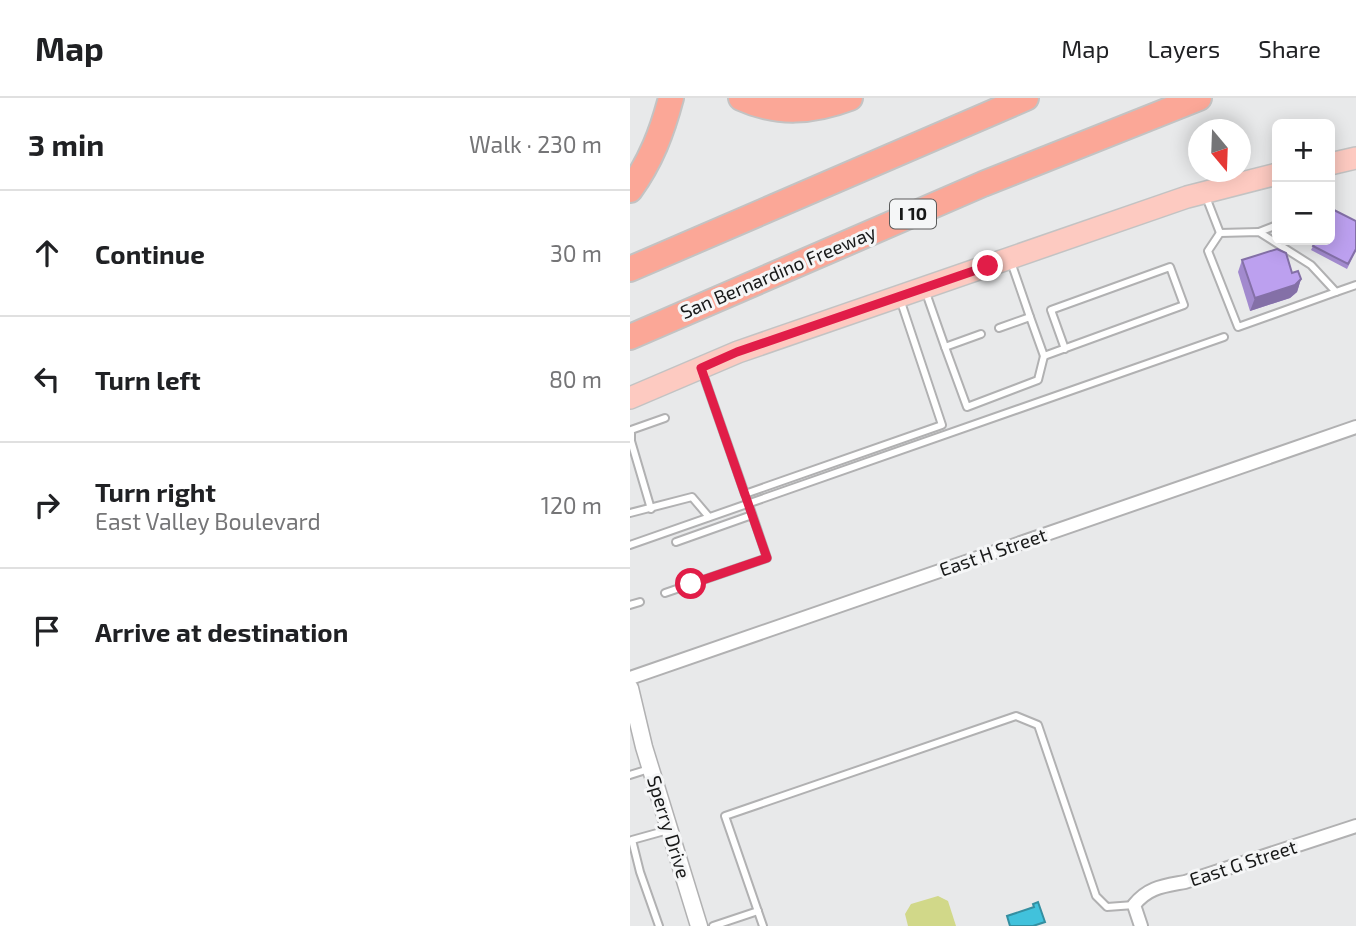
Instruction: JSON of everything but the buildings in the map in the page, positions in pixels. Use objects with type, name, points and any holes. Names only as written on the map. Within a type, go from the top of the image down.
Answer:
[{"type":"highway","points":[[630,190],[644,171],[660,139],[671,98]]},
{"type":"highway","points":[[741,98],[770,108],[793,112],[850,98]]},
{"type":"highway","points":[[630,269],[1026,98]]},
{"type":"highway","name":"San Bernardino Freeway","points":[[630,337],[983,184],[1199,98]]},
{"type":"main road","points":[[1335,163],[1356,158]]},
{"type":"main road","points":[[630,398],[737,352],[1205,192],[1272,175]]},
{"type":"street","name":"East H Street","points":[[630,678],[1356,427]]},
{"type":"street","name":"Sperry Drive","points":[[630,688],[651,769],[699,926]]},
{"type":"street","name":"East G Street","points":[[1134,905],[1141,896],[1157,887],[1185,883],[1356,826]]},
{"type":"street","points":[[1134,905],[1141,926]]},
{"type":"lane","points":[[1205,192],[1220,233]]},
{"type":"lane","points":[[1220,233],[1259,232],[1272,227]]},
{"type":"lane","points":[[1259,232],[1311,265],[1336,292]]},
{"type":"lane","points":[[1220,233],[1208,251],[1238,327],[1356,285]]},
{"type":"lane","points":[[925,288],[967,407],[1038,380],[1044,356],[1010,259]]},
{"type":"lane","points":[[1044,356],[1065,349],[1184,305],[1170,267],[1051,310],[1065,349]]},
{"type":"lane","points":[[899,297],[946,434]]},
{"type":"lane","points":[[999,328],[1030,317]]},
{"type":"lane","points":[[945,347],[981,334]]},
{"type":"lane","points":[[630,545],[1224,337]]},
{"type":"lane","points":[[666,593],[767,558],[701,368]]},
{"type":"lane","points":[[651,509],[631,441],[631,430],[665,418]]},
{"type":"lane","points":[[745,494],[942,425]]},
{"type":"lane","points":[[630,513],[692,497],[709,517]]},
{"type":"lane","points":[[676,541],[752,514]]},
{"type":"lane","points":[[630,605],[640,602]]},
{"type":"lane","points":[[763,926],[725,816],[1016,716],[1038,725],[1096,896],[1107,907],[1134,905]]},
{"type":"lane","points":[[630,775],[651,769]]},
{"type":"lane","points":[[659,926],[631,841],[670,830]]},
{"type":"lane","points":[[713,926],[758,911]]},
{"type":"green space","points":[[938,896],[948,901],[956,926],[908,926],[905,914],[911,904]]},
{"type":"water","points":[[1038,902],[1045,922],[1033,926],[1010,926],[1007,916],[1034,907],[1033,904]]},
{"type":"route","points":[[691,584],[767,558],[701,368],[737,352],[988,266]]}]
